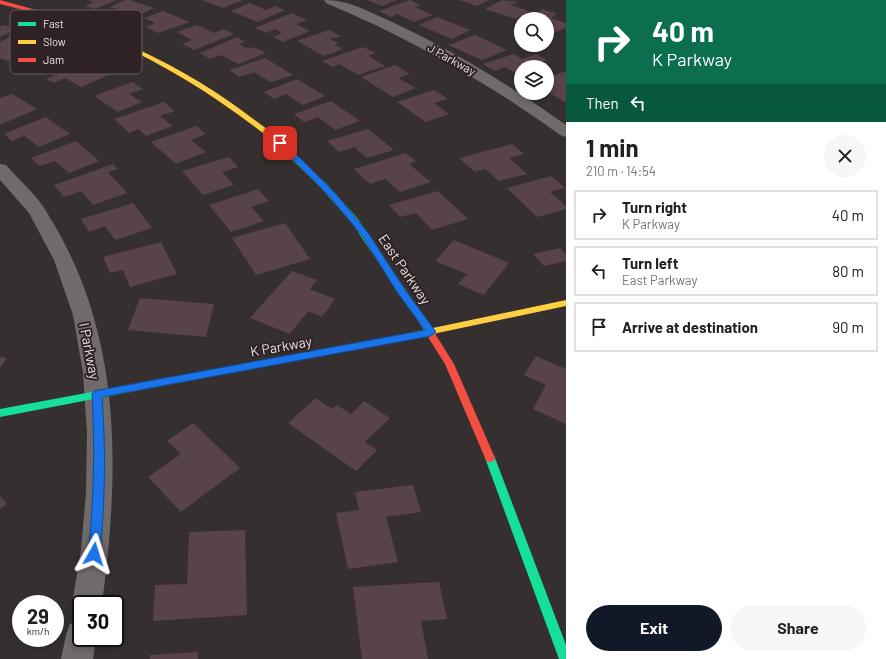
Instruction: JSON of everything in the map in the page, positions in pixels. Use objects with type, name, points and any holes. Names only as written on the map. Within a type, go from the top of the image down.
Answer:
[{"type":"street","name":"J Parkway","points":[[330,0],[372,18],[442,52],[490,80],[566,132]]},
{"type":"street","name":"East Parkway","points":[[0,2],[28,10]]},
{"type":"street","name":"East Parkway","points":[[142,52],[210,90],[245,114],[286,148],[332,194],[366,236],[400,290],[431,332],[448,364],[482,438],[565,659]]},
{"type":"street","name":"I Parkway","points":[[0,169],[29,201],[48,229],[64,261],[78,297],[90,339],[97,394],[100,443],[99,508],[88,595]]},
{"type":"street","name":"K Parkway","points":[[0,413],[431,332],[566,303]]},
{"type":"street","points":[[77,659],[79,647]]},
{"type":"building","points":[[88,0],[116,0],[95,9],[85,6],[93,2]]},
{"type":"building","points":[[125,0],[130,0],[154,8],[142,14],[142,10],[120,10],[110,7]]},
{"type":"building","points":[[202,0],[243,0],[223,8]]},
{"type":"building","points":[[367,0],[397,0],[382,6]]},
{"type":"building","points":[[410,0],[420,5],[415,7],[433,15],[414,22],[397,14],[391,17],[379,11]]},
{"type":"building","points":[[459,0],[489,0],[477,6]]},
{"type":"building","points":[[502,0],[518,2],[511,5],[529,11],[514,12],[514,18],[485,9]]},
{"type":"building","points":[[249,3],[266,10],[275,6],[285,10],[258,22],[231,11]]},
{"type":"building","points":[[543,9],[551,12],[538,12]]},
{"type":"building","points":[[163,11],[190,22],[158,33],[146,27],[155,23],[144,18]]},
{"type":"building","points":[[292,13],[307,20],[296,24],[310,31],[283,42],[273,37],[282,33],[275,29],[266,33],[255,28]]},
{"type":"building","points":[[437,17],[470,30],[452,39],[419,25]]},
{"type":"building","points":[[554,19],[566,23],[566,27],[557,32],[554,31]]},
{"type":"building","points":[[4,25],[10,27],[10,32],[0,37],[0,26]]},
{"type":"building","points":[[197,25],[214,33],[223,29],[234,34],[194,50],[182,44],[192,40],[177,32]]},
{"type":"building","points":[[329,30],[341,36],[330,39],[338,43],[335,45],[343,49],[324,56],[297,41]]},
{"type":"building","points":[[475,35],[507,50],[482,60],[448,45]]},
{"type":"building","points":[[10,37],[10,60],[8,61],[0,58],[0,42]]},
{"type":"building","points":[[237,37],[245,42],[239,44],[248,49],[254,47],[266,53],[238,64],[221,55],[210,59],[200,53]]},
{"type":"building","points":[[363,47],[376,53],[368,56],[385,66],[358,75],[339,64],[333,67],[322,61]]},
{"type":"building","points":[[514,54],[522,59],[536,54],[547,60],[514,60],[514,72],[505,67],[495,71],[483,64]]},
{"type":"building","points":[[265,58],[293,75],[271,82],[254,72],[239,77],[229,70]]},
{"type":"building","points":[[395,65],[410,74],[398,78],[416,88],[393,97],[361,77]]},
{"type":"building","points":[[566,71],[565,102],[554,95],[554,75]]},
{"type":"building","points":[[58,74],[111,74],[81,87],[65,78],[54,83],[46,79]]},
{"type":"building","points":[[297,79],[325,96],[303,105],[286,94],[274,99],[264,92]]},
{"type":"building","points":[[132,82],[143,89],[129,94],[142,102],[118,112],[94,96]]},
{"type":"building","points":[[434,90],[448,99],[434,103],[449,114],[426,122],[397,102]]},
{"type":"building","points":[[12,94],[37,109],[0,125],[0,98]]},
{"type":"building","points":[[331,101],[360,121],[335,130],[318,117],[304,122],[294,114]]},
{"type":"building","points":[[164,102],[175,111],[160,116],[173,126],[146,136],[138,129],[129,133],[114,119]]},
{"type":"building","points":[[46,117],[70,134],[39,147],[24,136],[12,141],[4,134]]},
{"type":"building","points":[[196,126],[206,134],[191,140],[206,152],[176,164],[151,142]]},
{"type":"building","points":[[368,129],[394,150],[367,158],[354,147],[339,152],[327,141]]},
{"type":"building","points":[[76,141],[99,161],[69,173],[55,161],[40,166],[31,158]]},
{"type":"building","points":[[512,144],[524,154],[509,158],[527,174],[499,181],[485,169],[475,172],[459,158]]},
{"type":"building","points":[[406,153],[416,161],[409,164],[431,182],[400,192],[385,179],[370,184],[354,169]]},
{"type":"building","points":[[229,157],[238,167],[222,172],[234,185],[203,195],[182,171]]},
{"type":"building","points":[[113,164],[118,169],[108,172],[127,193],[93,205],[81,191],[64,197],[54,185]]},
{"type":"building","points":[[551,176],[565,188],[550,192],[566,206],[566,209],[537,217],[507,188]]},
{"type":"building","points":[[258,189],[269,201],[251,207],[264,221],[231,232],[209,205]]},
{"type":"building","points":[[438,191],[468,219],[432,230],[416,213],[400,217],[389,205]]},
{"type":"building","points":[[133,203],[152,228],[115,240],[105,226],[89,232],[81,219]]},
{"type":"building","points":[[285,223],[310,259],[256,275],[232,238]]},
{"type":"building","points":[[454,240],[509,263],[484,295],[458,284],[467,274],[435,261]]},
{"type":"building","points":[[161,242],[177,274],[130,287],[123,270],[110,273],[103,257]]},
{"type":"building","points":[[560,248],[566,254],[566,261],[544,266],[533,254]]},
{"type":"building","points":[[292,271],[317,280],[310,289],[335,299],[322,317],[308,311],[290,334],[250,318]]},
{"type":"building","points":[[140,298],[214,304],[206,337],[128,330]]},
{"type":"building","points":[[536,356],[566,369],[566,424],[533,409],[546,385],[524,375]]},
{"type":"building","points":[[0,357],[7,358],[0,368]]},
{"type":"building","points":[[316,398],[332,409],[337,405],[351,414],[364,401],[390,418],[365,442],[377,450],[356,471],[288,423]]},
{"type":"building","points":[[193,423],[240,468],[181,512],[148,477],[181,454],[167,441]]},
{"type":"building","points":[[413,485],[421,512],[386,517],[398,562],[348,569],[336,513],[359,510],[355,492]]},
{"type":"building","points":[[0,496],[7,504],[0,509]]},
{"type":"building","points":[[245,530],[247,615],[153,621],[155,585],[187,584],[189,532]]},
{"type":"building","points":[[439,582],[447,619],[421,621],[428,659],[362,659],[353,587]]},
{"type":"building","points":[[198,652],[198,659],[150,659],[150,655]]},
{"type":"traffic: fast","points":[[275,140],[323,185],[355,221],[431,334]]},
{"type":"traffic: fast","points":[[0,413],[404,337]]},
{"type":"traffic: fast","points":[[490,458],[565,659]]},
{"type":"traffic: slow","points":[[142,53],[178,72],[218,97],[275,140]]},
{"type":"traffic: slow","points":[[404,337],[566,303]]},
{"type":"traffic: jam","points":[[0,2],[30,10]]},
{"type":"traffic: jam","points":[[431,334],[449,364],[490,458]]},
{"type":"route","points":[[94,554],[99,508],[100,443],[97,394],[431,332],[400,290],[366,236],[332,194],[280,143]]}]
